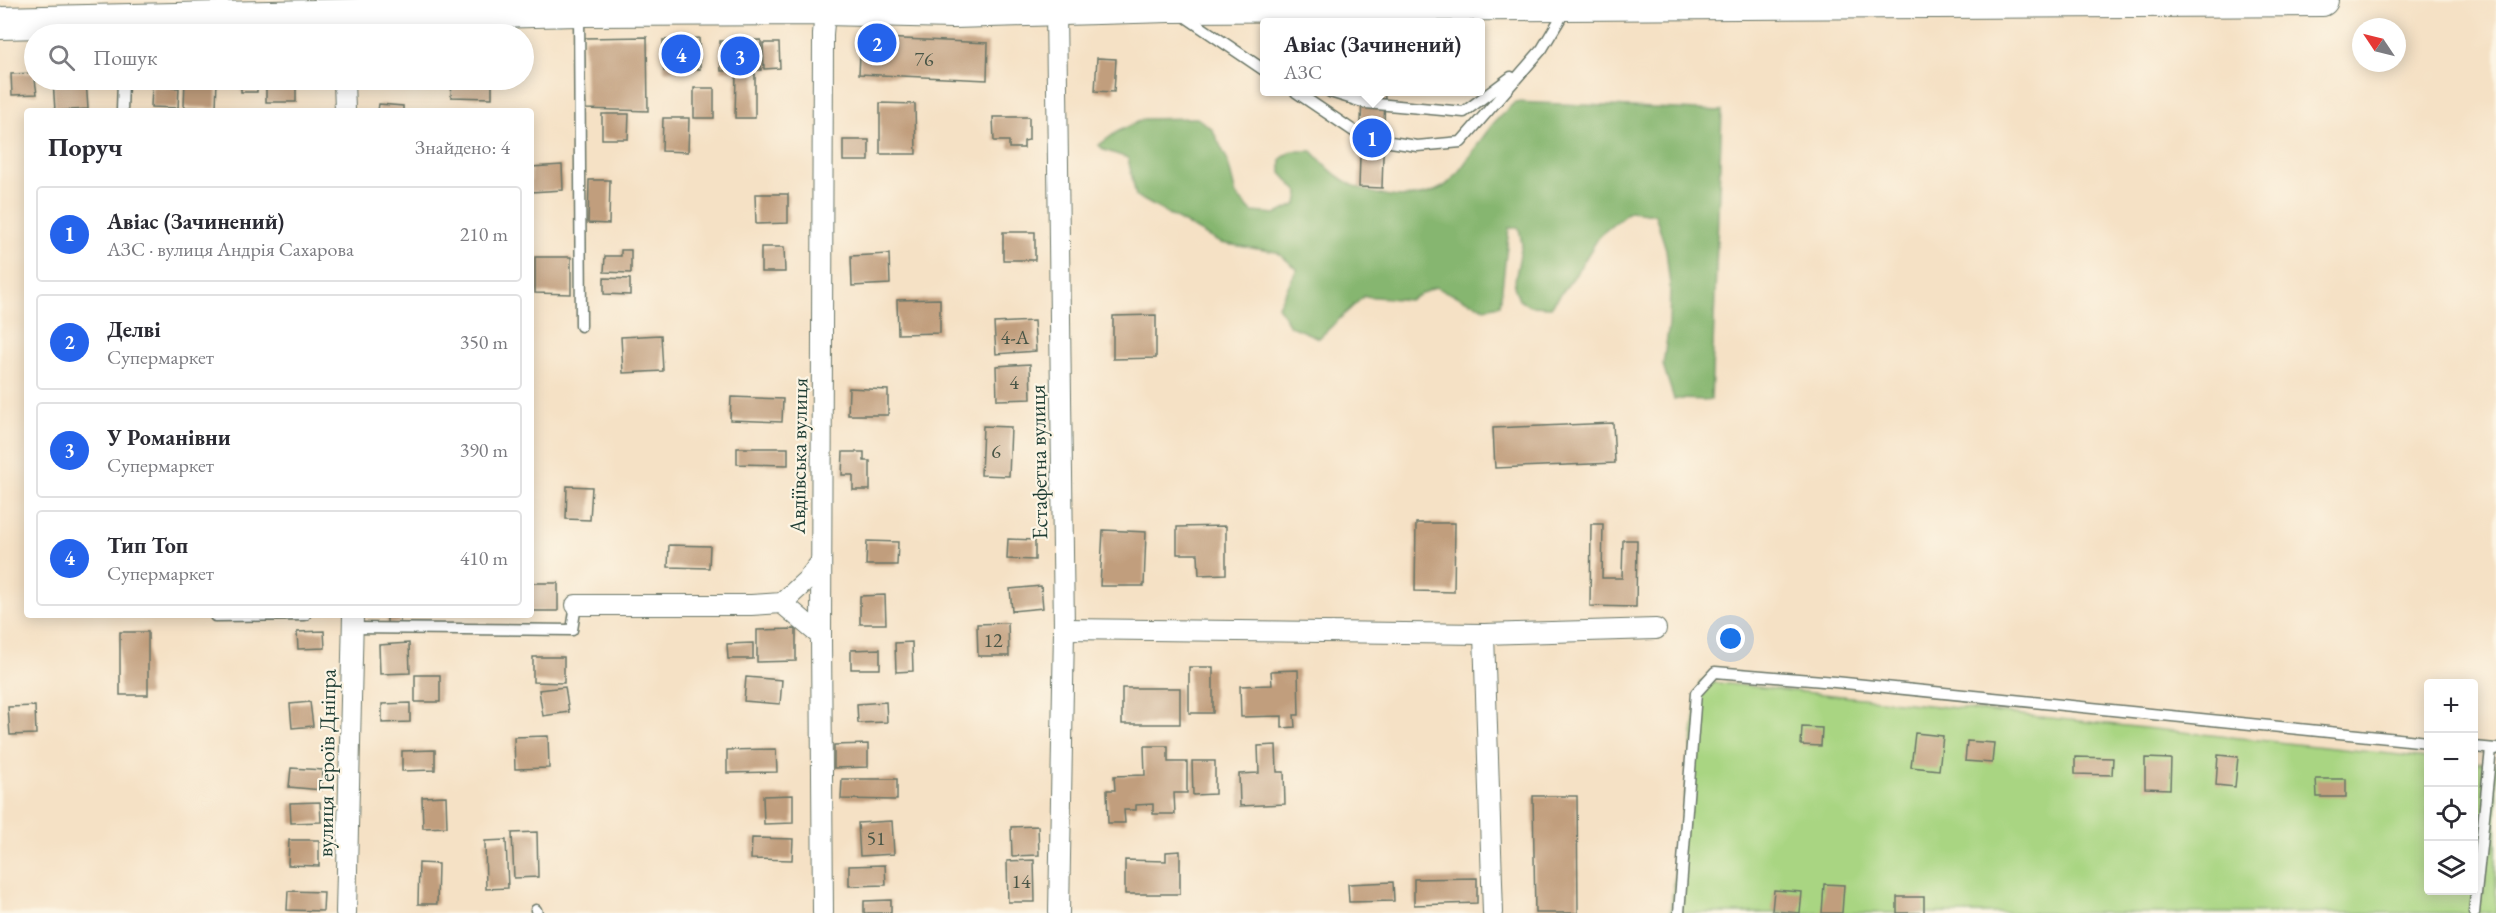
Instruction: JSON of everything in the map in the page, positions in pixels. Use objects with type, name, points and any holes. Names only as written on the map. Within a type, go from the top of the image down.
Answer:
[{"type":"main road","points":[[204,24],[343,17],[825,5],[1056,10],[1276,4],[1524,3],[1568,5],[1730,2],[2322,0]]},
{"type":"main road","points":[[0,23],[25,24]]},
{"type":"street","name":"Авдіївська вулиця","points":[[822,913],[821,562],[825,5]]},
{"type":"street","name":"Естафетна вулиця","points":[[1056,10],[1064,629],[1059,913]]},
{"type":"street","points":[[344,90],[345,108]]},
{"type":"street","points":[[576,605],[782,603],[808,579],[821,562]]},
{"type":"street","points":[[782,603],[821,636]]},
{"type":"street","name":"вулиця Героїв Дніпра","points":[[346,913],[353,622]]},
{"type":"street","points":[[1064,629],[1484,634],[1656,629]]},
{"type":"street","points":[[1484,634],[1493,913]]},
{"type":"lane","points":[[1302,96],[1364,138],[1417,146],[1461,142],[1542,49],[1568,5]]},
{"type":"lane","points":[[1170,6],[1260,67]]},
{"type":"lane","points":[[579,10],[581,326]]},
{"type":"lane","points":[[1343,96],[1366,103],[1464,112],[1510,79],[1542,49]]},
{"type":"lane","points":[[122,108],[123,90]]},
{"type":"lane","points":[[353,622],[572,630],[576,605]]},
{"type":"lane","points":[[1678,913],[1696,693],[1715,672],[2424,742]]},
{"type":"lane","points":[[2474,913],[2494,749],[2478,747]]},
{"type":"green space","points":[[1515,102],[1722,111],[1711,400],[1674,399],[1663,365],[1669,324],[1670,286],[1666,249],[1655,214],[1630,211],[1600,235],[1576,274],[1551,307],[1530,306],[1519,300],[1514,286],[1522,244],[1519,228],[1509,228],[1500,305],[1485,308],[1435,287],[1409,300],[1364,296],[1319,338],[1290,326],[1278,306],[1297,269],[1277,252],[1220,243],[1136,196],[1128,158],[1104,150],[1099,145],[1117,132],[1144,119],[1197,118],[1212,129],[1227,159],[1236,195],[1252,212],[1277,214],[1297,204],[1299,193],[1281,173],[1281,159],[1292,151],[1312,151],[1338,176],[1365,190],[1392,196],[1419,195],[1443,187],[1449,182],[1492,125]]},
{"type":"green space","points":[[1700,681],[2424,758],[2424,895],[2478,895],[2478,763],[2496,765],[2496,913],[1670,913]]},
{"type":"building","points":[[647,37],[648,111],[586,109],[584,38]]},
{"type":"building","points":[[861,37],[988,43],[987,80],[859,74]]},
{"type":"building","points":[[699,38],[700,69],[664,71],[663,40]]},
{"type":"building","points":[[761,40],[761,70],[721,71],[720,41]]},
{"type":"building","points":[[763,43],[779,43],[780,68],[764,69]]},
{"type":"building","points":[[1097,58],[1116,59],[1114,92],[1095,91]]},
{"type":"building","points":[[24,73],[24,90],[36,90],[37,94],[12,95],[11,74]]},
{"type":"building","points":[[736,74],[755,74],[755,118],[735,118]]},
{"type":"building","points":[[694,88],[714,88],[714,118],[694,118]]},
{"type":"building","points":[[54,90],[87,90],[88,108],[55,108]]},
{"type":"building","points":[[152,90],[179,90],[178,108],[151,107]]},
{"type":"building","points":[[185,90],[217,90],[216,108],[184,107]]},
{"type":"building","points":[[241,90],[257,90],[257,92],[241,92]]},
{"type":"building","points":[[266,90],[296,90],[296,102],[266,102]]},
{"type":"building","points":[[451,90],[492,90],[492,98],[451,97]]},
{"type":"building","points":[[1362,96],[1385,96],[1382,188],[1359,187]]},
{"type":"building","points":[[880,103],[915,104],[916,154],[880,154]]},
{"type":"building","points":[[379,104],[403,106],[403,108],[378,108]]},
{"type":"building","points":[[602,114],[629,114],[628,139],[602,139]]},
{"type":"building","points":[[993,117],[1029,117],[1029,140],[1024,141],[1024,148],[1009,148],[1009,141],[994,141]]},
{"type":"building","points":[[663,118],[689,118],[688,152],[662,151]]},
{"type":"building","points":[[843,140],[869,140],[869,161],[843,161]]},
{"type":"building","points":[[562,165],[563,190],[534,192],[534,167]]},
{"type":"building","points":[[589,180],[610,180],[609,224],[588,223]]},
{"type":"building","points":[[755,194],[788,194],[788,223],[756,224]]},
{"type":"building","points":[[1003,232],[1035,232],[1035,260],[1003,260]]},
{"type":"building","points":[[761,247],[784,247],[785,272],[761,272]]},
{"type":"building","points":[[621,250],[631,250],[631,273],[604,272],[605,256],[621,256]]},
{"type":"building","points":[[889,254],[890,284],[852,286],[851,256]]},
{"type":"building","points":[[535,257],[571,257],[571,294],[535,293]]},
{"type":"building","points":[[604,278],[630,279],[630,295],[604,294]]},
{"type":"building","points":[[940,299],[940,333],[898,334],[897,300]]},
{"type":"building","points":[[1156,315],[1156,358],[1113,359],[1113,316]]},
{"type":"building","points":[[1034,321],[1036,351],[996,354],[994,323]]},
{"type":"building","points":[[661,335],[663,371],[623,373],[621,337]]},
{"type":"building","points":[[1030,364],[1031,399],[997,400],[996,366]]},
{"type":"building","points":[[849,388],[888,390],[888,415],[848,415]]},
{"type":"building","points":[[731,397],[783,399],[782,422],[730,420]]},
{"type":"building","points":[[1613,423],[1615,463],[1495,468],[1493,428]]},
{"type":"building","points":[[983,426],[1011,427],[1009,476],[981,475]]},
{"type":"building","points":[[737,448],[788,448],[788,465],[737,464]]},
{"type":"building","points":[[843,452],[864,452],[864,461],[870,461],[870,490],[853,490],[853,475],[842,475]]},
{"type":"building","points":[[567,486],[592,487],[590,520],[566,519]]},
{"type":"building","points":[[1416,523],[1455,523],[1454,592],[1415,591]]},
{"type":"building","points":[[1591,524],[1603,524],[1602,578],[1622,578],[1623,540],[1637,540],[1636,607],[1590,606]]},
{"type":"building","points":[[1226,526],[1226,574],[1199,575],[1198,554],[1177,554],[1177,527]]},
{"type":"building","points":[[1103,530],[1146,532],[1144,586],[1100,586]]},
{"type":"building","points":[[1008,539],[1035,540],[1035,560],[1007,559]]},
{"type":"building","points":[[867,541],[898,542],[897,565],[866,565]]},
{"type":"building","points":[[669,545],[710,546],[709,568],[668,567]]},
{"type":"building","points":[[534,583],[558,583],[558,611],[534,611]]},
{"type":"building","points":[[1041,586],[1043,608],[1012,611],[1010,589]]},
{"type":"building","points":[[885,595],[886,624],[860,624],[860,596]]},
{"type":"building","points":[[387,618],[400,618],[400,624],[387,624]]},
{"type":"building","points":[[1008,623],[1009,656],[978,656],[977,624]]},
{"type":"building","points":[[796,629],[796,661],[757,662],[757,630]]},
{"type":"building","points":[[324,631],[325,648],[298,649],[297,632]]},
{"type":"building","points":[[120,632],[148,632],[148,695],[120,695]]},
{"type":"building","points":[[912,642],[913,671],[896,672],[895,643]]},
{"type":"building","points":[[409,643],[410,673],[380,674],[379,645]]},
{"type":"building","points":[[753,643],[753,659],[728,659],[727,644]]},
{"type":"building","points":[[880,649],[880,669],[851,669],[851,650]]},
{"type":"building","points":[[533,657],[564,657],[564,683],[533,682]]},
{"type":"building","points":[[1189,667],[1213,667],[1213,713],[1189,713]]},
{"type":"building","points":[[1298,670],[1299,715],[1294,715],[1295,727],[1282,728],[1282,716],[1241,717],[1240,686],[1272,685],[1271,671]]},
{"type":"building","points":[[415,675],[440,675],[440,702],[415,702]]},
{"type":"building","points":[[746,677],[782,680],[780,704],[744,701]]},
{"type":"building","points":[[565,687],[569,712],[543,716],[539,690]]},
{"type":"building","points":[[1122,688],[1180,688],[1180,724],[1122,724]]},
{"type":"building","points":[[310,702],[313,726],[292,728],[290,704]]},
{"type":"building","points":[[886,702],[887,722],[858,723],[857,704]]},
{"type":"building","points":[[410,703],[410,722],[382,723],[382,704]]},
{"type":"building","points":[[35,706],[36,734],[10,735],[8,707]]},
{"type":"building","points":[[1802,727],[1822,728],[1821,746],[1801,745]]},
{"type":"building","points":[[1915,733],[1943,736],[1939,770],[1911,767]]},
{"type":"building","points":[[548,736],[549,768],[515,769],[514,737]]},
{"type":"building","points":[[1967,741],[1994,743],[1992,763],[1965,761]]},
{"type":"building","points":[[868,744],[868,767],[834,768],[834,745]]},
{"type":"building","points":[[1276,745],[1277,772],[1284,772],[1285,804],[1240,806],[1239,774],[1259,773],[1258,746]]},
{"type":"building","points":[[1144,746],[1168,746],[1168,762],[1187,762],[1187,793],[1174,793],[1175,814],[1153,814],[1153,804],[1136,805],[1136,810],[1124,810],[1125,823],[1108,823],[1107,790],[1115,790],[1114,776],[1145,775]]},
{"type":"building","points":[[776,749],[777,772],[727,773],[727,750]]},
{"type":"building","points":[[435,750],[435,770],[402,771],[402,751]]},
{"type":"building","points":[[2218,755],[2238,757],[2235,787],[2216,785]]},
{"type":"building","points":[[2075,757],[2113,758],[2112,775],[2075,774]]},
{"type":"building","points":[[2145,758],[2171,759],[2170,789],[2145,788]]},
{"type":"building","points":[[1192,761],[1215,761],[1215,794],[1193,795]]},
{"type":"building","points":[[291,768],[323,770],[322,790],[289,787]]},
{"type":"building","points":[[842,779],[897,779],[897,800],[841,799]]},
{"type":"building","points":[[2316,779],[2346,779],[2346,797],[2317,797]]},
{"type":"building","points":[[793,795],[793,823],[764,824],[763,796]]},
{"type":"building","points":[[446,796],[447,827],[423,828],[422,797]]},
{"type":"building","points":[[1533,796],[1577,796],[1578,913],[1535,913]]},
{"type":"building","points":[[320,802],[321,822],[291,823],[290,803]]},
{"type":"building","points":[[892,821],[894,854],[860,856],[858,823]]},
{"type":"building","points":[[1038,826],[1039,855],[1012,856],[1011,827]]},
{"type":"building","points":[[537,832],[538,877],[514,878],[512,833]]},
{"type":"building","points":[[752,838],[793,839],[792,860],[751,859]]},
{"type":"building","points":[[289,840],[319,840],[319,866],[288,865]]},
{"type":"building","points":[[506,840],[508,888],[486,889],[485,841]]},
{"type":"building","points":[[1180,851],[1180,894],[1125,894],[1125,860],[1166,861],[1166,852]]},
{"type":"building","points":[[1034,860],[1035,902],[1008,902],[1007,861]]},
{"type":"building","points":[[419,863],[438,864],[437,904],[418,904]]},
{"type":"building","points":[[885,865],[886,885],[849,886],[849,866]]},
{"type":"building","points":[[1477,878],[1477,903],[1414,905],[1414,879]]},
{"type":"building","points":[[1393,882],[1394,901],[1349,902],[1348,884]]},
{"type":"building","points":[[1824,884],[1844,885],[1842,913],[1822,913]]},
{"type":"building","points":[[1774,890],[1802,892],[1800,913],[1772,911]]},
{"type":"building","points":[[288,891],[324,892],[323,911],[287,910]]},
{"type":"building","points":[[1897,897],[1924,897],[1924,913],[1897,913]]},
{"type":"building","points":[[891,900],[891,913],[864,913],[864,901]]},
{"type":"place","name":"Делві","points":[[877,43]]},
{"type":"place","name":"Тип Топ","points":[[681,54]]},
{"type":"place","name":"У Романівни","points":[[740,56]]},
{"type":"place","name":"Авіас (Зачинений)","points":[[1372,138]]}]
